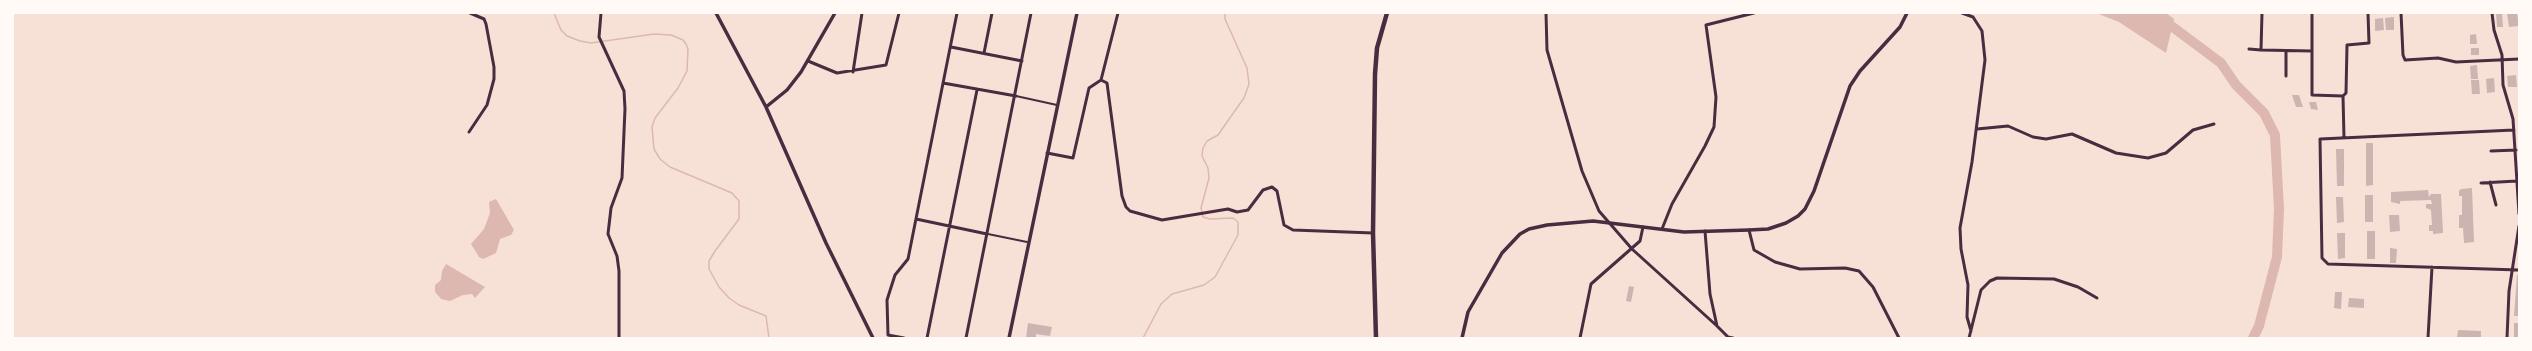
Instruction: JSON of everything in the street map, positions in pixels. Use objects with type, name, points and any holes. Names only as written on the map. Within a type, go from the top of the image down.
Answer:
[{"type":"main road","points":[[1376,338],[1373,233],[1377,48],[1387,13]]},
{"type":"street","points":[[468,132],[487,105],[494,78],[494,67],[486,24],[484,19],[470,13]]},
{"type":"street","points":[[601,13],[599,39],[624,91],[625,109],[622,178],[611,208],[608,234],[617,256],[619,271],[619,338]]},
{"type":"street","points":[[716,13],[766,108],[826,244],[873,338]]},
{"type":"street","points":[[766,108],[787,90],[808,61],[835,13]]},
{"type":"street","points":[[852,72],[862,13]]},
{"type":"street","points":[[808,61],[837,73],[886,66],[899,13]]},
{"type":"street","points":[[904,338],[888,335],[887,300],[895,275],[908,260],[957,13]]},
{"type":"street","points":[[984,53],[992,13]]},
{"type":"street","points":[[966,338],[1016,96],[1031,13]]},
{"type":"street","points":[[1009,338],[1027,242],[1077,13]]},
{"type":"street","points":[[1047,153],[1073,158],[1089,88],[1101,80],[1118,13]]},
{"type":"street","points":[[1546,13],[1547,50],[1582,171],[1599,211],[1632,249],[1728,337],[1733,338]]},
{"type":"street","points":[[1662,229],[1672,204],[1714,127],[1716,97],[1706,25],[1754,13]]},
{"type":"street","points":[[1462,338],[1468,312],[1502,253],[1520,234],[1547,224],[1609,222],[1684,232],[1768,229],[1786,223],[1805,209],[1850,86],[1860,71],[1900,27],[1907,13]]},
{"type":"street","points":[[1962,13],[1973,16],[1982,31],[1985,48],[1977,129],[1960,228],[1961,249],[1968,285],[1967,317],[1971,331]]},
{"type":"street","points":[[2261,50],[2262,13]]},
{"type":"street","points":[[2312,13],[2312,95],[2343,96]]},
{"type":"street","points":[[2344,138],[2343,96],[2346,93],[2347,45],[2369,43],[2368,13]]},
{"type":"street","points":[[2401,13],[2403,55],[2405,60],[2438,58],[2456,62],[2519,59]]},
{"type":"street","points":[[2492,13],[2502,60],[2503,86],[2514,130],[2517,151],[2519,214]]},
{"type":"street","points":[[951,47],[1022,61]]},
{"type":"street","points":[[2249,49],[2286,52],[2312,52]]},
{"type":"street","points":[[2286,52],[2286,76]]},
{"type":"street","points":[[1101,80],[1107,83],[1120,186],[1126,207],[1142,216],[1162,220],[1228,209],[1237,212],[1248,210],[1263,190],[1272,187],[1277,191],[1284,225],[1294,230],[1373,233]]},
{"type":"street","points":[[943,83],[1057,105]]},
{"type":"street","points":[[927,338],[977,90]]},
{"type":"street","points":[[1977,129],[2008,126],[2033,137],[2046,139],[2072,134],[2116,153],[2148,158],[2166,153],[2193,130],[2214,124]]},
{"type":"street","points":[[2514,130],[2320,139],[2323,261],[2328,264],[2519,270]]},
{"type":"street","points":[[2491,151],[2517,151]]},
{"type":"street","points":[[2481,183],[2517,181]]},
{"type":"street","points":[[2490,182],[2496,205]]},
{"type":"street","points":[[916,219],[1027,242]]},
{"type":"street","points":[[2507,338],[2512,270],[2519,226]]},
{"type":"street","points":[[1580,338],[1591,284],[1640,241],[1643,227]]},
{"type":"street","points":[[1749,230],[1754,250],[1775,262],[1800,269],[1845,268],[1859,271],[1873,287],[1899,338]]},
{"type":"street","points":[[1705,231],[1710,294],[1716,326]]},
{"type":"street","points":[[2428,338],[2432,267]]},
{"type":"street","points":[[1969,338],[1982,290],[1990,281],[1997,278],[2054,279],[2074,286],[2097,298]]},
{"type":"shaded area","points":[[2096,13],[2166,13],[2174,19],[2166,53],[2119,22]]},
{"type":"shaded area","points":[[496,199],[514,230],[511,235],[500,239],[496,253],[483,259],[479,257],[471,244],[484,229],[490,213],[489,202]]},
{"type":"shaded area","points":[[446,264],[485,287],[475,298],[472,294],[463,295],[450,301],[441,299],[435,292],[435,285],[441,280],[442,271]]},
{"type":"building","points":[[2496,13],[2502,13],[2503,27],[2497,27]]},
{"type":"building","points":[[2507,13],[2517,13],[2519,26],[2509,27]]},
{"type":"building","points":[[2394,17],[2394,30],[2386,30],[2385,18]]},
{"type":"building","points":[[2383,18],[2384,30],[2375,31],[2375,19]]},
{"type":"building","points":[[2476,34],[2477,44],[2470,44],[2470,35]]},
{"type":"building","points":[[2471,48],[2479,48],[2479,55],[2471,55]]},
{"type":"building","points":[[2477,65],[2478,79],[2471,79],[2470,66]]},
{"type":"building","points":[[2516,75],[2517,87],[2508,87],[2507,76]]},
{"type":"building","points":[[2494,78],[2495,92],[2487,93],[2486,79]]},
{"type":"building","points":[[2471,80],[2479,80],[2480,94],[2472,94]]},
{"type":"building","points":[[2292,95],[2299,95],[2303,107],[2296,107]]},
{"type":"building","points":[[2309,102],[2316,102],[2318,110],[2311,109]]},
{"type":"building","points":[[2366,143],[2373,143],[2373,185],[2366,186]]},
{"type":"building","points":[[2336,149],[2344,149],[2344,186],[2337,186]]},
{"type":"building","points":[[2472,188],[2474,242],[2464,243],[2463,228],[2459,228],[2459,215],[2462,215],[2462,196],[2459,196],[2459,191],[2461,189]]},
{"type":"building","points":[[2428,190],[2429,197],[2431,194],[2441,194],[2443,233],[2433,234],[2433,231],[2429,231],[2429,225],[2432,225],[2431,210],[2426,208],[2426,204],[2432,204],[2431,200],[2400,201],[2400,204],[2391,202],[2391,192]]},
{"type":"building","points":[[2365,195],[2373,195],[2373,222],[2365,222]]},
{"type":"building","points":[[2336,197],[2343,197],[2344,222],[2337,223]]},
{"type":"building","points":[[2389,215],[2399,215],[2400,231],[2390,232]]},
{"type":"building","points":[[2367,231],[2375,231],[2375,259],[2367,259]]},
{"type":"building","points":[[2337,233],[2345,233],[2345,258],[2338,259]]},
{"type":"building","points":[[2390,248],[2397,249],[2396,263],[2390,263]]},
{"type":"building","points":[[2517,275],[2519,275],[2519,316],[2514,316]]},
{"type":"building","points":[[1629,286],[1634,287],[1631,302],[1626,301]]},
{"type":"building","points":[[2335,292],[2342,292],[2341,309],[2334,308]]},
{"type":"building","points":[[2349,298],[2364,299],[2364,308],[2348,307]]},
{"type":"building","points":[[1028,323],[1052,327],[1050,336],[1036,334],[1036,338],[1026,338]]},
{"type":"building","points":[[2514,323],[2519,323],[2519,338],[2514,338]]},
{"type":"building","points":[[2458,330],[2481,331],[2481,338],[2457,337]]},
{"type":"waterway","points":[[554,13],[561,30],[567,36],[580,41],[591,43],[654,34],[671,35],[683,40],[686,44],[688,49],[687,71],[678,88],[655,118],[652,127],[654,149],[660,159],[670,167],[732,193],[739,201],[739,219],[715,251],[709,261],[709,269],[719,287],[729,298],[739,305],[766,316],[769,338]]},
{"type":"waterway","points":[[1143,338],[1161,304],[1172,294],[1204,285],[1215,277],[1238,235],[1238,222],[1233,218],[1210,219],[1203,217],[1201,208],[1209,178],[1208,168],[1202,156],[1203,148],[1207,141],[1218,135],[1244,98],[1249,84],[1247,68],[1225,19],[1225,13]]},
{"type":"waterway","points":[[2149,13],[2158,16],[2221,63],[2236,85],[2264,113],[2275,135],[2279,209],[2277,257],[2259,326],[2253,338]]}]
